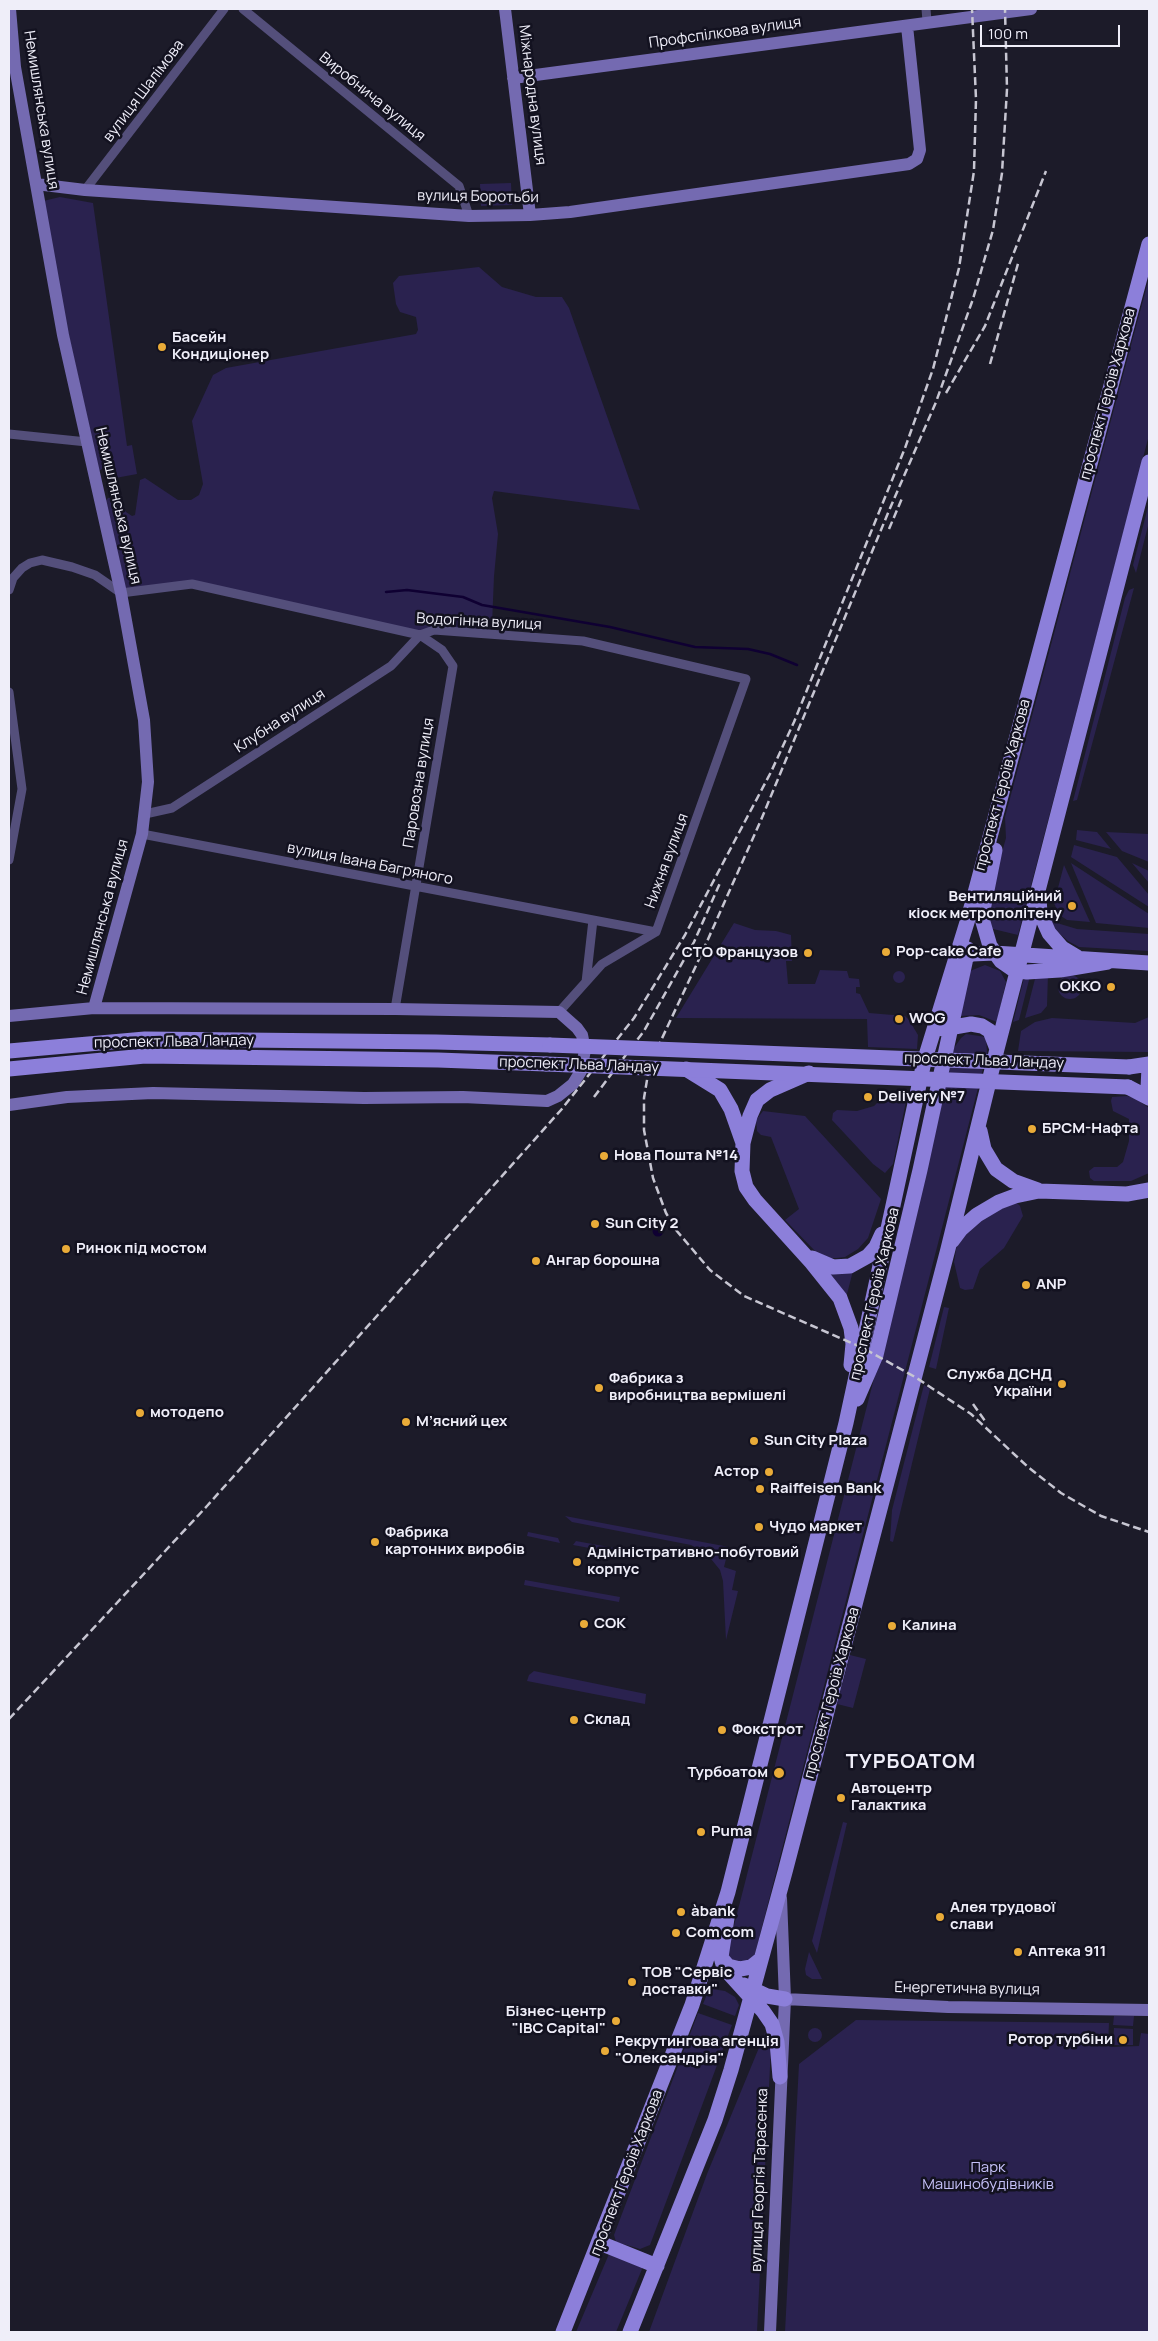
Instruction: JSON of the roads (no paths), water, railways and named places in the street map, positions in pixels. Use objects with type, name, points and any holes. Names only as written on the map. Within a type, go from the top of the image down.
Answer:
[{"type":"main road","name":"проспект Героїв Харкова","points":[[563,2332],[600,2243],[692,2005],[728,1892],[846,1423],[899,1183],[917,1091],[928,1048],[958,969],[994,821],[1149,244]]},
{"type":"main road","name":"проспект Героїв Харкова","points":[[630,2332],[720,2107],[752,1994],[948,1249],[1040,880],[1149,462]]},
{"type":"main road","points":[[994,821],[995,851],[983,920],[988,941],[995,955]]},
{"type":"main road","points":[[846,1423],[876,1355],[920,1170],[947,1045],[959,1026],[958,969],[992,846],[994,821]]},
{"type":"main road","points":[[1040,880],[1040,913],[1049,933],[1067,952],[1091,961]]},
{"type":"main road","points":[[958,969],[995,955],[1060,970],[1108,962]]},
{"type":"main road","points":[[1020,961],[1149,963]]},
{"type":"main road","points":[[928,1048],[938,1032],[959,1026],[976,1024],[986,1028],[992,1035],[997,1049]]},
{"type":"main road","name":"проспект Льва Ландау","points":[[9,1051],[145,1039],[436,1042],[1129,1067],[1149,1066]]},
{"type":"main road","name":"проспект Льва Ландау","points":[[9,1069],[146,1056],[438,1060],[809,1073],[1128,1087],[1149,1091]]},
{"type":"main road","points":[[1149,1066],[1149,1091]]},
{"type":"main road","points":[[686,1069],[720,1090],[731,1109],[743,1143]]},
{"type":"main road","points":[[809,1073],[770,1090],[761,1096],[752,1110],[743,1143],[742,1171],[750,1194],[836,1292],[850,1324],[853,1352],[846,1423]]},
{"type":"main road","points":[[980,1121],[984,1149],[996,1169],[1013,1181],[1039,1190],[1127,1194],[1149,1190]]},
{"type":"main road","points":[[802,1252],[821,1264],[833,1267],[850,1266],[868,1256],[879,1241],[899,1183]]},
{"type":"main road","points":[[1127,1194],[1139,1190],[1149,1183]]},
{"type":"main road","points":[[948,1249],[961,1229],[983,1210],[1007,1199],[1039,1190]]},
{"type":"main road","points":[[728,1892],[726,1927],[721,1957],[724,1968],[733,1979],[752,1994],[774,2030],[780,2077]]},
{"type":"main road","points":[[721,1957],[728,1966],[740,1970],[751,1967],[761,1959]]},
{"type":"main road","points":[[752,1994],[785,1999]]},
{"type":"main road","points":[[600,2243],[657,2266]]},
{"type":"street","name":"Немишлянська вулиця","points":[[10,9],[15,67],[64,335],[121,593],[144,720],[148,782],[142,834],[94,1008]]},
{"type":"street","name":"вулиця Шалімова","points":[[85,190],[224,9]]},
{"type":"street","name":"Виробнича вулиця","points":[[243,9],[459,186],[469,216]]},
{"type":"street","name":"Міжнародна вулиця","points":[[505,9],[530,215]]},
{"type":"street","name":"Профспілкова вулиця","points":[[513,78],[907,26],[926,15],[1031,9]]},
{"type":"street","name":"вулиця Боротьби","points":[[36,184],[85,190],[469,216],[530,215],[570,212],[908,164],[917,159],[920,150],[907,26]]},
{"type":"street","points":[[9,434],[87,442]]},
{"type":"street","points":[[9,590],[13,578],[22,568],[30,563],[42,560],[72,566],[95,575],[121,593]]},
{"type":"street","name":"Водогінна вулиця","points":[[121,593],[192,584],[420,635],[434,630],[583,641],[746,679]]},
{"type":"street","name":"Клубна вулиця","points":[[145,814],[172,808],[391,666],[420,635]]},
{"type":"street","name":"Паровозна вулиця","points":[[395,1009],[453,666],[442,650],[420,635]]},
{"type":"street","name":"Нижня вулиця","points":[[559,1012],[602,964],[656,932],[746,679]]},
{"type":"street","points":[[9,692],[22,789],[9,860]]},
{"type":"street","name":"вулиця Івана Багряного","points":[[142,834],[656,932]]},
{"type":"street","points":[[586,982],[593,920]]},
{"type":"street","points":[[9,1016],[94,1008],[395,1009],[559,1012],[571,1021],[582,1035],[585,1056],[581,1071],[573,1084],[558,1096],[547,1101],[463,1096],[364,1098],[153,1093],[67,1097],[9,1105]]},
{"type":"street","name":"вулиця Георгія Тарасенка","points":[[770,2332],[785,1999],[780,1888]]},
{"type":"street","name":"Енергетична вулиця","points":[[785,1999],[948,2006],[1149,2010]]},
{"type":"waterway","points":[[386,592],[407,590],[463,597],[482,605],[610,627],[695,647],[748,649],[770,654],[797,665]]},
{"type":"railway","points":[[9,1719],[207,1506],[561,1110],[634,1018],[685,935],[771,772],[794,722],[905,448],[933,369],[959,268],[974,171],[976,99],[972,9]]},
{"type":"railway","points":[[657,1049],[761,820],[936,402],[973,299],[993,230],[1002,173],[1007,89],[1005,9]]},
{"type":"railway","points":[[946,393],[985,326],[1046,171]]},
{"type":"railway","points":[[990,364],[1019,260]]},
{"type":"railway","points":[[889,529],[903,496]]},
{"type":"railway","points":[[594,1097],[644,1031],[694,942],[720,883]]},
{"type":"railway","points":[[649,1068],[644,1098],[644,1130],[653,1178],[666,1213],[676,1230],[710,1270],[744,1296],[863,1348],[915,1377],[971,1414],[1028,1467],[1061,1493],[1101,1516],[1149,1532]]},
{"type":"railway","points":[[973,1404],[985,1421]]},
{"type":"place","name":"Басейн Кондиціонер","points":[[162,347]]},
{"type":"place","name":"Вентиляційний кіоск метрополітену","points":[[1072,906]]},
{"type":"place","name":"Pop-cake Cafe","points":[[886,952]]},
{"type":"place","name":"СТО Французов","points":[[808,953]]},
{"type":"place","name":"ОККО","points":[[1111,987]]},
{"type":"place","name":"WOG","points":[[899,1019]]},
{"type":"place","name":"Delivery №7","points":[[868,1097]]},
{"type":"place","name":"БРСМ-Нафта","points":[[1032,1129]]},
{"type":"place","name":"Нова Пошта №14","points":[[604,1156]]},
{"type":"place","name":"Sun City 2","points":[[595,1224]]},
{"type":"place","name":"Ринок під мостом","points":[[66,1249]]},
{"type":"place","name":"Ангар борошна","points":[[536,1261]]},
{"type":"place","name":"ANP","points":[[1026,1285]]},
{"type":"place","name":"Служба ДСНД України","points":[[1062,1384]]},
{"type":"place","name":"Фабрика з виробництва вермішелі","points":[[599,1388]]},
{"type":"place","name":"мотодепо","points":[[140,1413]]},
{"type":"place","name":"М’ясний цех","points":[[406,1422]]},
{"type":"place","name":"Sun City Plaza","points":[[754,1441]]},
{"type":"place","name":"Астор","points":[[769,1472]]},
{"type":"place","name":"Raiffeisen Bank","points":[[760,1489]]},
{"type":"place","name":"Чудо маркет","points":[[759,1527]]},
{"type":"place","name":"Фабрика картонних виробів","points":[[375,1542]]},
{"type":"place","name":"Адміністративно-побутовий корпус","points":[[577,1562]]},
{"type":"place","name":"СОК","points":[[584,1624]]},
{"type":"place","name":"Калина","points":[[892,1626]]},
{"type":"place","name":"Склад","points":[[574,1720]]},
{"type":"place","name":"Фокстрот","points":[[722,1730]]},
{"type":"place","name":"Турбоатом","points":[[779,1773]]},
{"type":"place","name":"Автоцентр Галактика","points":[[841,1798]]},
{"type":"place","name":"Puma","points":[[701,1832]]},
{"type":"place","name":"àbank","points":[[681,1912]]},
{"type":"place","name":"Алея трудової слави","points":[[940,1917]]},
{"type":"place","name":"Com com","points":[[676,1933]]},
{"type":"place","name":"Аптека 911","points":[[1018,1952]]},
{"type":"place","name":"ТОВ \"Сервіс доставки\"","points":[[632,1982]]},
{"type":"place","name":"Бізнес-центр \"IBC Capital\"","points":[[616,2021]]},
{"type":"place","name":"Ротор турбіни","points":[[1123,2040]]},
{"type":"place","name":"Рекрутингова агенція \"Олександрія\"","points":[[605,2051]]},
{"type":"district","name":"ТУРБОАТОМ","points":[[911,1762]]},
{"type":"park label","name":"Парк Машинобудівників","points":[[988,2176]]}]
